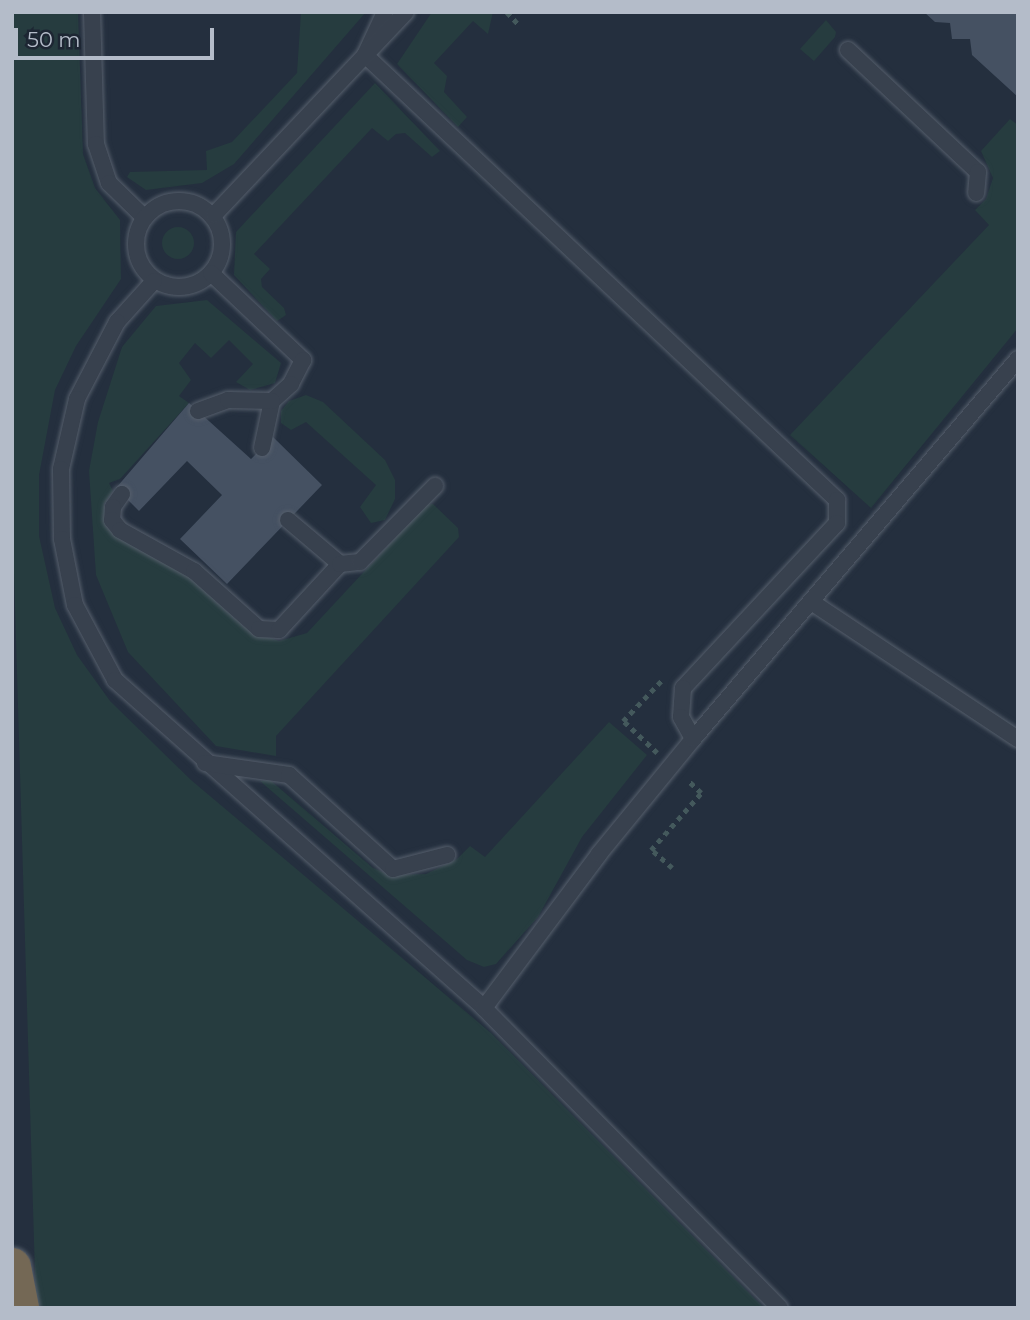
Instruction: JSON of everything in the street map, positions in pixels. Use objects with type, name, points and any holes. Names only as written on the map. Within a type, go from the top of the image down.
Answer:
[{"type":"highway","points":[[12,1267],[20,1308]]},
{"type":"lane","points":[[92,12],[96,144],[109,183],[144,217]]},
{"type":"lane","points":[[365,55],[385,12]]},
{"type":"lane","points":[[214,215],[406,12]]},
{"type":"lane","points":[[849,50],[978,172],[976,193]]},
{"type":"lane","points":[[365,55],[475,162],[837,500],[837,523],[683,688],[681,717],[693,739]]},
{"type":"lane","points":[[154,281],[136,250],[137,230],[144,217],[166,202],[181,200],[214,215]]},
{"type":"lane","points":[[154,281],[191,285],[211,273],[222,246],[214,215]]},
{"type":"lane","points":[[211,273],[303,360],[291,384],[272,401],[262,448]]},
{"type":"lane","points":[[154,281],[117,322],[77,399],[61,469],[62,539],[75,605],[115,680],[205,763],[484,1008],[780,1308]]},
{"type":"lane","points":[[484,1008],[599,854],[693,739],[813,603],[1018,359]]},
{"type":"lane","points":[[198,411],[228,400],[272,401]]},
{"type":"lane","points":[[122,494],[113,508],[112,520],[120,530],[194,571],[260,629],[279,629],[340,564],[360,562],[435,486]]},
{"type":"lane","points":[[288,520],[340,564]]},
{"type":"lane","points":[[813,603],[1018,739]]},
{"type":"lane","points":[[205,763],[289,775],[393,869],[447,855]]},
{"type":"path","points":[[507,12],[519,25]]},
{"type":"green space","points":[[12,12],[78,12],[83,154],[95,188],[120,220],[121,279],[76,346],[55,390],[39,475],[39,536],[55,608],[77,655],[110,701],[191,780],[491,1033],[764,1308],[36,1308],[12,506]]},
{"type":"green space","points":[[301,12],[366,12],[234,164],[202,183],[146,190],[127,177],[130,172],[207,170],[206,151],[232,142],[297,73]]},
{"type":"green space","points":[[432,12],[493,12],[488,34],[473,21],[434,63],[447,76],[444,92],[467,117],[458,127],[397,64]]},
{"type":"green space","points":[[826,20],[836,32],[835,37],[814,61],[800,49]]},
{"type":"green space","points":[[375,83],[440,151],[432,157],[405,133],[396,134],[388,141],[372,128],[254,254],[270,269],[261,279],[262,287],[284,308],[286,315],[277,321],[234,275],[236,232]]},
{"type":"green space","points":[[1010,119],[1018,125],[1018,328],[871,508],[790,435],[989,225],[975,210],[986,199],[993,178],[981,151]]},
{"type":"green space","points":[[178,227],[190,231],[194,243],[190,255],[178,259],[166,255],[162,243],[166,231]]},
{"type":"green space","points":[[207,300],[281,363],[275,383],[250,390],[236,382],[253,364],[229,340],[211,358],[195,343],[179,363],[191,380],[179,396],[189,403],[120,479],[109,483],[113,491],[104,504],[107,528],[194,579],[251,631],[279,641],[307,633],[426,505],[433,504],[458,528],[459,537],[276,736],[276,756],[216,746],[128,652],[96,575],[89,471],[98,422],[122,347],[156,306]]},
{"type":"green space","points":[[306,395],[323,402],[385,460],[395,480],[395,499],[385,520],[371,523],[360,507],[376,485],[306,422],[291,430],[281,423],[281,411],[289,401]]},
{"type":"green space","points":[[609,722],[647,755],[582,837],[538,917],[496,964],[484,967],[467,960],[260,781],[270,780],[373,868],[391,875],[426,874],[457,859],[470,846],[485,857]]},
{"type":"building","points":[[924,12],[1018,12],[1018,97],[972,55],[970,39],[952,39],[950,23],[935,22]]},
{"type":"building","points":[[189,403],[251,459],[273,437],[322,485],[227,584],[180,539],[222,495],[187,461],[139,511],[116,488]]}]
